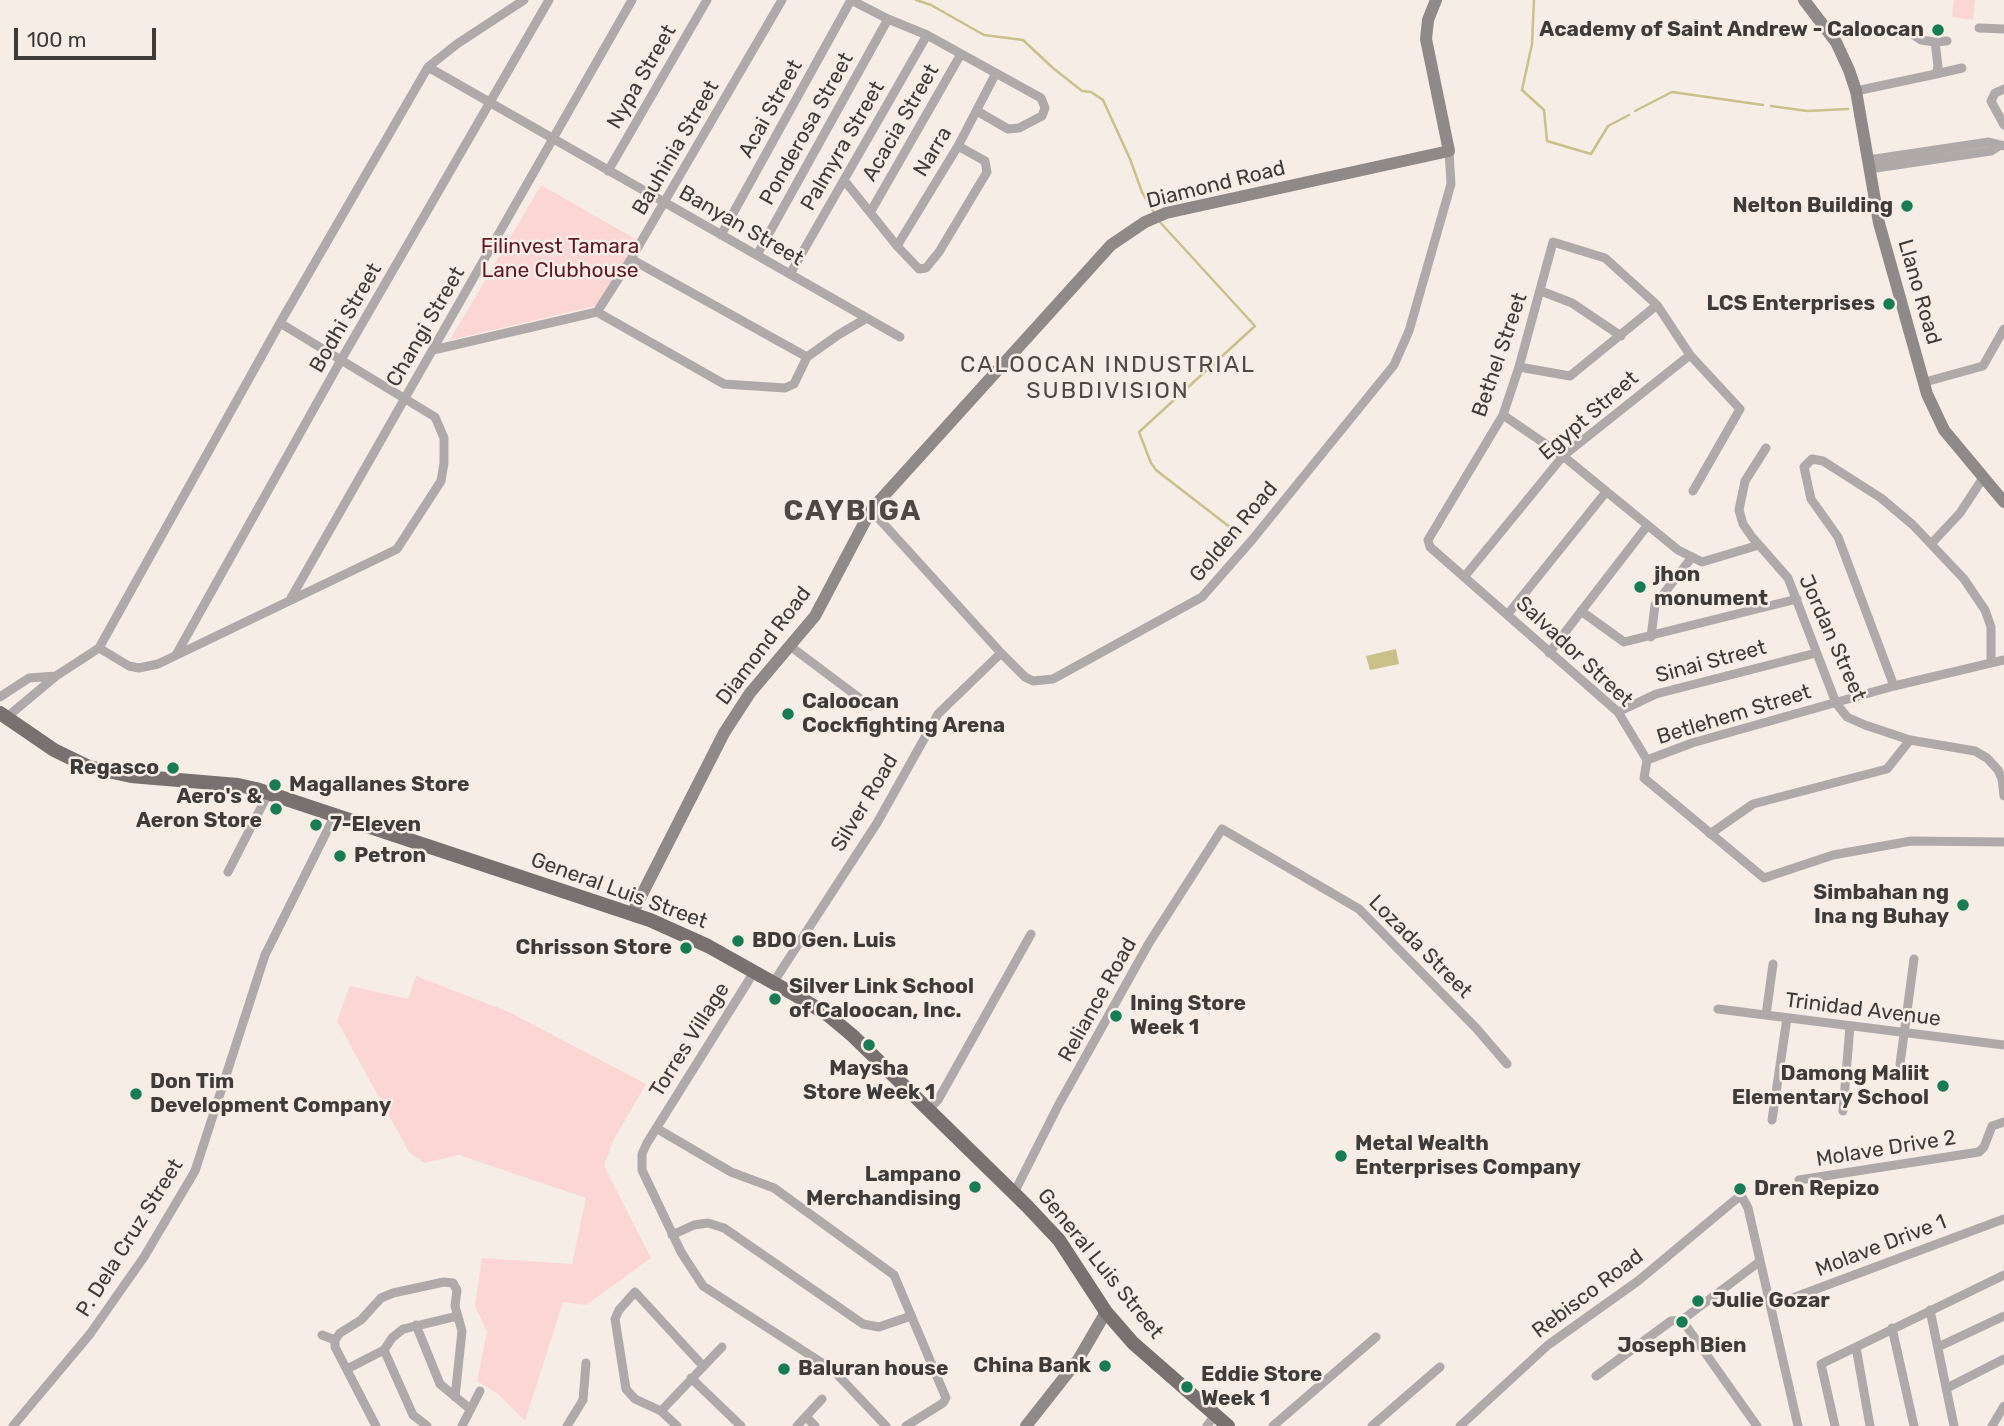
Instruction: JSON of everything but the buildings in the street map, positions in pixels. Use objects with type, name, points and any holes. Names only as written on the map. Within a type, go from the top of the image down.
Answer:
[{"type":"main road","points":[[1436,0],[1427,20],[1426,39],[1449,151]]},
{"type":"main road","name":"Llano Road","points":[[1804,0],[1839,46],[1856,91],[1880,223],[1935,413],[1944,430],[2004,502]]},
{"type":"main road","name":"Diamond Road","points":[[632,914],[724,733],[750,693],[815,616],[871,510],[1111,245],[1156,217],[1449,151]]},
{"type":"main road","name":"General Luis Street","points":[[3,715],[54,750],[89,766],[131,776],[238,785],[269,792],[632,914],[688,936],[773,983],[828,1015],[853,1036],[1059,1240],[1106,1312],[1145,1355],[1211,1421],[1228,1426]]},
{"type":"main road","points":[[1026,1426],[1078,1360],[1106,1312]]},
{"type":"street","points":[[3,715],[99,648],[280,323],[428,67],[457,44],[524,0]]},
{"type":"street","name":"Bodhi Street","points":[[176,655],[341,360],[549,0]]},
{"type":"street","name":"Changi Street","points":[[291,598],[632,0]]},
{"type":"street","name":"Nypa Street","points":[[608,171],[707,0]]},
{"type":"street","name":"Bauhinia Street","points":[[597,312],[631,259],[782,0]]},
{"type":"street","points":[[851,0],[927,35],[1041,98],[1045,108],[1042,117],[1019,128],[1008,129],[977,111]]},
{"type":"street","name":"Acai Street","points":[[721,234],[851,0]]},
{"type":"street","name":"Ponderosa Street","points":[[757,256],[888,19]]},
{"type":"street","points":[[1979,28],[2004,29]]},
{"type":"street","points":[[1908,31],[1921,40],[1947,41]]},
{"type":"street","name":"Palmyra Street","points":[[790,274],[927,35]]},
{"type":"street","points":[[1935,42],[1938,65],[1936,74]]},
{"type":"street","name":"Acacia Street","points":[[871,211],[961,54]]},
{"type":"street","name":"Banyan Street","points":[[428,67],[900,337]]},
{"type":"street","points":[[1856,91],[1962,68]]},
{"type":"street","name":"Narra","points":[[897,246],[958,146],[996,73]]},
{"type":"street","points":[[2004,89],[1995,93],[1991,101],[2004,125]]},
{"type":"street","points":[[844,180],[897,246],[919,269],[926,268],[939,252],[987,172],[985,161],[958,146]]},
{"type":"street","points":[[1868,164],[1991,150],[2002,146]]},
{"type":"street","name":"Golden Road","points":[[871,510],[1001,653],[1025,677],[1033,681],[1053,679],[1202,597],[1252,540],[1394,365],[1409,331],[1451,184],[1449,151]]},
{"type":"street","name":"Bethel Street","points":[[1430,547],[1428,540],[1503,415],[1520,367],[1553,242],[1605,258],[1657,305]]},
{"type":"street","points":[[631,259],[807,358]]},
{"type":"street","points":[[1541,291],[1572,303],[1621,335]]},
{"type":"street","points":[[1520,367],[1570,376],[1657,305],[1690,355],[1740,409],[1693,491]]},
{"type":"street","points":[[433,350],[597,312],[724,384],[785,388],[794,384],[807,358],[867,318]]},
{"type":"street","points":[[99,648],[119,662],[139,668],[158,664],[397,549],[441,481],[444,438],[435,417],[280,323]]},
{"type":"street","points":[[1925,382],[1983,366],[2004,329]]},
{"type":"street","name":"Egypt Street","points":[[1465,576],[1563,456],[1690,355]]},
{"type":"street","points":[[1503,415],[1563,456],[1678,550],[1702,562],[1759,545]]},
{"type":"street","name":"Jordan Street","points":[[1766,448],[1745,481],[1739,510],[1743,524],[1788,578],[1836,703],[1847,717],[1910,740],[1975,751],[1987,758],[1998,770],[2004,796]]},
{"type":"street","points":[[1894,686],[1838,537],[1811,499],[1804,473],[1807,462],[1812,459],[1823,461],[1892,507],[1964,579],[1985,610],[1991,627],[1991,662]]},
{"type":"street","points":[[1931,544],[1960,513],[1983,478]]},
{"type":"street","points":[[1508,614],[1606,492]]},
{"type":"street","points":[[1549,653],[1647,526]]},
{"type":"street","name":"Salvador Street","points":[[1430,547],[1618,712],[1647,760],[1644,778],[1764,878],[1833,855],[1911,841],[2004,842]]},
{"type":"street","points":[[1651,637],[1655,605],[1692,557]]},
{"type":"street","points":[[1581,611],[1624,642],[1797,600]]},
{"type":"street","points":[[790,646],[870,706]]},
{"type":"street","name":"Silver Road","points":[[773,983],[877,823],[938,714],[1001,653]]},
{"type":"street","name":"Sinai Street","points":[[1618,712],[1656,694],[1816,653]]},
{"type":"street","name":"Betlehem Street","points":[[1647,760],[1692,743],[1894,686],[2004,660]]},
{"type":"street","points":[[0,697],[29,678],[56,676]]},
{"type":"street","points":[[1710,834],[1753,804],[1887,769],[1910,740]]},
{"type":"street","points":[[228,872],[269,792]]},
{"type":"street","name":"P. Dela Cruz Street","points":[[13,1426],[90,1334],[144,1256],[195,1171],[265,955],[334,815]]},
{"type":"street","name":"Lozada Street","points":[[1222,829],[1359,909],[1476,1028],[1507,1064]]},
{"type":"street","name":"Reliance Road","points":[[1014,1193],[1059,1104],[1149,943],[1222,829]]},
{"type":"street","points":[[928,1110],[938,1100],[1031,934]]},
{"type":"street","points":[[1900,1064],[1914,959]]},
{"type":"street","points":[[1766,1015],[1773,964]]},
{"type":"street","name":"Torres Village","points":[[754,972],[656,1128],[642,1154],[642,1170],[689,1268],[703,1286],[833,1370],[886,1426]]},
{"type":"street","name":"Trinidad Avenue","points":[[1718,1009],[2004,1045]]},
{"type":"street","points":[[1772,1120],[1787,1018]]},
{"type":"street","points":[[1843,1111],[1850,1026]]},
{"type":"street","name":"Molave Drive 2","points":[[1799,1180],[1976,1153],[1984,1147],[1992,1126],[2004,1122]]},
{"type":"street","points":[[656,1128],[731,1172],[774,1188],[894,1275],[946,1398],[906,1426]]},
{"type":"street","name":"Rebisco Road","points":[[1460,1426],[1548,1345],[1638,1281],[1741,1195],[1748,1208],[1759,1262]]},
{"type":"street","name":"Molave Drive 1","points":[[1771,1307],[2004,1219]]},
{"type":"street","points":[[672,1235],[694,1225],[708,1223],[724,1228],[863,1324],[879,1327],[911,1316]]},
{"type":"street","points":[[1596,1376],[1671,1321],[1682,1320],[1759,1262],[1798,1426]]},
{"type":"street","points":[[1835,1426],[1821,1364],[2004,1275]]},
{"type":"street","points":[[376,1426],[335,1347],[335,1340],[381,1298],[393,1293],[444,1282],[453,1283],[457,1290],[457,1316],[462,1331],[455,1397]]},
{"type":"street","points":[[677,1426],[661,1410],[635,1399],[626,1389],[615,1319],[619,1310],[635,1292],[703,1366]]},
{"type":"street","points":[[1930,1310],[1954,1426]]},
{"type":"street","points":[[347,1369],[384,1350],[392,1338],[403,1329],[457,1316]]},
{"type":"street","points":[[1938,1347],[2004,1316]]},
{"type":"street","points":[[1682,1320],[1757,1426]]},
{"type":"street","points":[[416,1325],[440,1384],[470,1409]]},
{"type":"street","points":[[1892,1328],[1914,1426]]},
{"type":"street","points":[[322,1335],[335,1340]]},
{"type":"street","points":[[1273,1426],[1376,1337]]},
{"type":"street","points":[[661,1410],[722,1347]]},
{"type":"street","points":[[1856,1347],[1870,1426]]},
{"type":"street","points":[[384,1350],[413,1415],[427,1426]]},
{"type":"street","points":[[1947,1388],[2004,1359]]},
{"type":"street","points":[[568,1426],[583,1400],[586,1363]]},
{"type":"street","points":[[1372,1426],[1440,1367]]},
{"type":"street","points":[[691,1378],[741,1426]]},
{"type":"street","points":[[462,1426],[480,1391]]},
{"type":"street","points":[[797,1426],[822,1399]]},
{"type":"street","points":[[1993,1426],[2004,1406]]},
{"type":"street","points":[[806,1417],[815,1426]]},
{"type":"green space","points":[[1954,0],[1975,0],[1973,20],[1952,17]]},
{"type":"green space","name":"Filinvest Tamara Lane Clubhouse","points":[[541,185],[637,240],[599,305],[450,340]]},
{"type":"green space","points":[[416,976],[509,1012],[646,1084],[613,1141],[604,1166],[651,1258],[586,1305],[563,1302],[525,1421],[498,1394],[477,1381],[487,1332],[475,1306],[482,1258],[572,1264],[586,1198],[459,1155],[424,1163],[409,1152],[337,1021],[350,986],[408,999]]},
{"type":"shaded area","points":[[1396,649],[1399,664],[1370,670],[1366,656]]},
{"type":"waterway","points":[[916,0],[931,5],[984,35],[1023,40],[1082,91],[1091,92],[1103,100],[1142,192],[1155,214]]},
{"type":"waterway","points":[[1534,0],[1532,44],[1522,90],[1544,110],[1547,141],[1591,154],[1608,126],[1629,115]]},
{"type":"waterway","points":[[1635,111],[1672,92],[1763,105]]},
{"type":"waterway","points":[[1771,106],[1807,111],[1848,109]]},
{"type":"waterway","points":[[1158,220],[1255,326],[1139,432],[1156,470],[1240,535]]},
{"type":"place","name":"Academy of Saint Andrew - Caloocan","points":[[1938,30]]},
{"type":"place","name":"Nelton Building","points":[[1907,206]]},
{"type":"place","name":"LCS Enterprises","points":[[1889,304]]},
{"type":"place","name":"jhon monument","points":[[1640,587]]},
{"type":"place","name":"Caloocan Cockfighting Arena","points":[[788,714]]},
{"type":"place","name":"Regasco","points":[[173,768]]},
{"type":"place","name":"Magallanes Store","points":[[275,785]]},
{"type":"place","name":"Aero's & Aeron Store","points":[[276,809]]},
{"type":"place","name":"7-Eleven","points":[[316,825]]},
{"type":"place","name":"Petron","points":[[340,856]]},
{"type":"place","name":"Simbahan ng Ina ng Buhay","points":[[1963,905]]},
{"type":"place","name":"BDO Gen. Luis","points":[[738,941]]},
{"type":"place","name":"Chrisson Store","points":[[686,948]]},
{"type":"place","name":"Silver Link School of Caloocan, Inc.","points":[[775,999]]},
{"type":"place","name":"Ining Store Week 1","points":[[1116,1016]]},
{"type":"place","name":"Maysha Store Week 1","points":[[869,1045]]},
{"type":"place","name":"Damong Maliit Elementary School","points":[[1943,1086]]},
{"type":"place","name":"Don Tim Development Company","points":[[136,1094]]},
{"type":"place","name":"Metal Wealth Enterprises Company","points":[[1341,1156]]},
{"type":"place","name":"Lampano Merchandising","points":[[975,1187]]},
{"type":"place","name":"Dren Repizo","points":[[1740,1189]]},
{"type":"place","name":"Julie Gozar","points":[[1698,1301]]},
{"type":"place","name":"Joseph Bien","points":[[1682,1322]]},
{"type":"place","name":"China Bank","points":[[1105,1366]]},
{"type":"place","name":"Baluran house","points":[[784,1369]]},
{"type":"place","name":"Eddie Store Week 1","points":[[1187,1387]]},
{"type":"district","name":"CALOOCAN INDUSTRIAL SUBDIVISION","points":[[1108,378]]},
{"type":"district","name":"CAYBIGA","points":[[853,512]]}]
